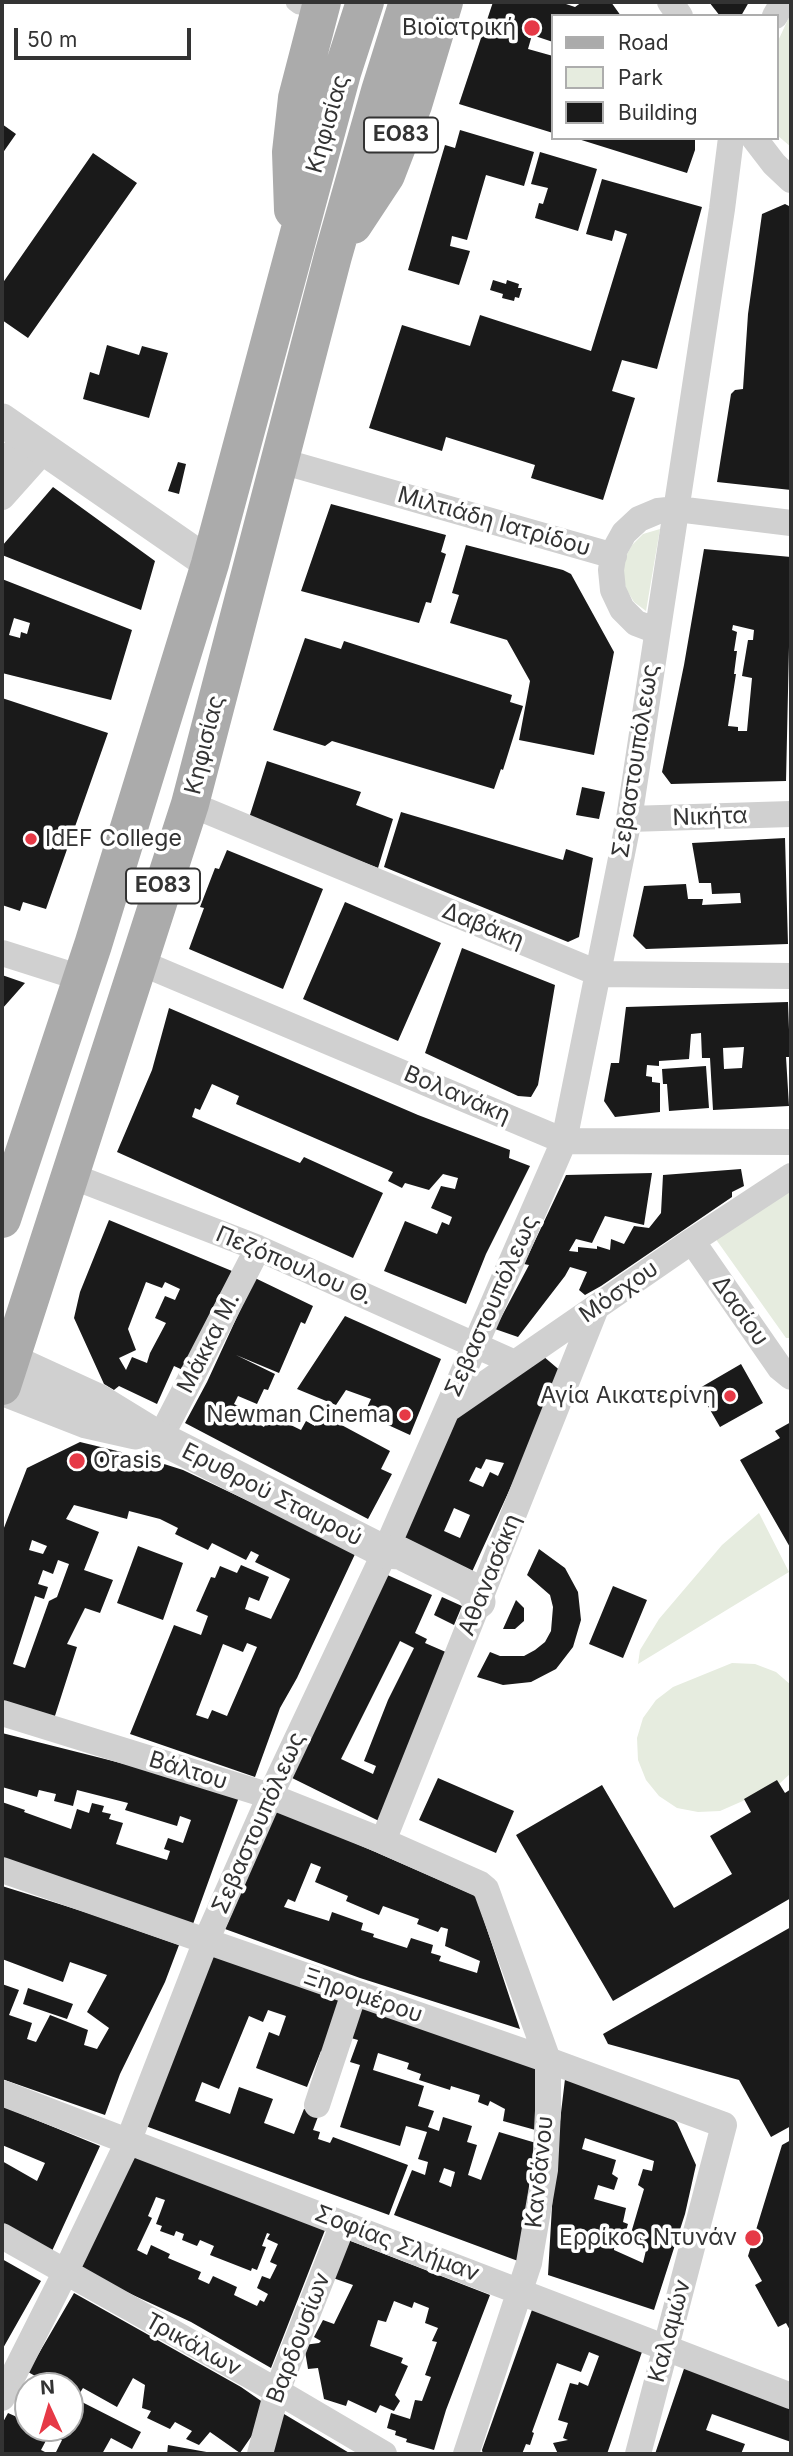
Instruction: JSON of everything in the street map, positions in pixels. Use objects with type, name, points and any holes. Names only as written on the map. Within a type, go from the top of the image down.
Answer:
[{"type":"main road","name":"Κηφισίας","points":[[2,1219],[12,1156],[81,978],[153,756],[210,564],[342,73],[365,2]]},
{"type":"main road","name":"Κηφισίας","points":[[4,1373],[190,804],[333,256],[408,2]]},
{"type":"main road","name":"Κηφισίας","points":[[333,256],[386,175],[413,105],[444,2]]},
{"type":"main road","name":"Κηφισίας","points":[[294,247],[291,152],[305,63],[305,3]]},
{"type":"street","name":"Σεβαστουπόλεως","points":[[2,2398],[128,2142],[206,1941],[385,1552],[564,1141],[600,974],[629,819],[731,140]]},
{"type":"street","points":[[756,140],[774,164],[791,180]]},
{"type":"street","points":[[24,436],[210,564]]},
{"type":"street","points":[[2,465],[24,436]]},
{"type":"street","points":[[2,497],[24,436]]},
{"type":"street","name":"Μιλτιάδη Ιατρίδου","points":[[281,461],[614,556],[611,570],[613,590],[622,609],[636,623],[657,631]]},
{"type":"street","points":[[614,556],[624,533],[639,519],[658,511],[677,509],[791,523]]},
{"type":"street","name":"Δαβάκη","points":[[190,804],[600,974],[791,976]]},
{"type":"street","name":"Νικήτα","points":[[629,819],[791,814]]},
{"type":"street","points":[[2,953],[81,978]]},
{"type":"street","name":"Βολανάκη","points":[[139,962],[564,1141],[791,1142]]},
{"type":"street","name":"Πεζόπουλου Θ.","points":[[69,1175],[258,1248],[515,1363]]},
{"type":"street","name":"Μόσχου","points":[[447,1410],[791,1176]]},
{"type":"street","name":"Δασίου","points":[[692,1241],[780,1368],[791,1377]]},
{"type":"street","name":"Μάκκα Μ.","points":[[160,1438],[258,1248]]},
{"type":"street","name":"Αθανασάκη","points":[[383,1841],[596,1308]]},
{"type":"street","name":"Ερυθρού Σταυρού","points":[[4,1373],[98,1400],[160,1438],[385,1552],[397,1564],[466,1600],[479,1602]]},
{"type":"street","name":"Βάλτου","points":[[2,1713],[271,1796],[383,1841],[486,1889]]},
{"type":"street","name":"Ξηρομέρου","points":[[2,1870],[548,2060],[724,2125]]},
{"type":"street","name":"Κανδάνου","points":[[466,2454],[529,2263],[545,2170],[548,2111],[548,2060],[486,1889]]},
{"type":"street","points":[[317,2105],[354,1993]]},
{"type":"street","name":"Σοφίας Σλήμαν","points":[[2,2093],[791,2396]]},
{"type":"street","name":"Καλαμών","points":[[638,2454],[724,2125]]},
{"type":"street","name":"Βαρδουσίων","points":[[260,2454],[277,2391],[343,2224]]},
{"type":"street","name":"Τρικάλων","points":[[2,2236],[384,2454]]},
{"type":"green space","points":[[791,13],[791,147],[779,137],[779,39]]},
{"type":"green space","points":[[660,529],[646,611],[634,602],[626,589],[623,574],[625,558],[632,545],[643,534]]},
{"type":"green space","points":[[791,1188],[791,1338],[786,1338],[715,1238]]},
{"type":"green space","points":[[759,1513],[789,1572],[638,1664],[640,1650],[659,1619],[722,1545]]},
{"type":"green space","points":[[732,1663],[755,1664],[776,1672],[791,1685],[791,1773],[777,1786],[720,1811],[698,1812],[677,1808],[659,1796],[646,1780],[638,1760],[637,1738],[643,1718],[656,1700],[673,1687]]},
{"type":"building","points":[[493,2],[560,2],[575,7],[582,2],[611,2],[620,14],[552,14],[552,42],[532,35],[528,49],[552,56],[552,133],[459,104]]},
{"type":"building","points":[[709,2],[749,2],[742,14],[718,14]]},
{"type":"building","points":[[2,124],[16,134],[2,154]]},
{"type":"building","points":[[460,130],[534,152],[524,186],[486,175],[467,240],[452,236],[450,246],[470,251],[459,285],[408,270],[445,145],[455,148]]},
{"type":"building","points":[[581,140],[695,140],[695,150],[687,173]]},
{"type":"building","points":[[540,152],[597,169],[578,231],[535,218],[539,203],[543,204],[548,188],[531,184]]},
{"type":"building","points":[[93,153],[137,183],[28,338],[2,320],[2,284]]},
{"type":"building","points":[[602,179],[702,207],[657,369],[622,360],[612,391],[635,398],[603,500],[531,478],[535,465],[446,437],[442,451],[369,428],[402,325],[470,346],[480,315],[591,351],[627,234],[615,230],[612,241],[586,234]]},
{"type":"building","points":[[785,204],[791,207],[791,490],[717,482],[731,394],[735,390],[743,389],[748,314],[762,214]]},
{"type":"building","points":[[493,280],[506,284],[507,280],[519,284],[518,288],[522,288],[519,298],[515,297],[514,301],[502,298],[503,294],[490,290]]},
{"type":"building","points":[[107,345],[139,355],[142,346],[168,353],[149,418],[83,399],[90,372],[99,375]]},
{"type":"building","points":[[178,462],[186,464],[179,494],[168,491]]},
{"type":"building","points":[[53,487],[155,561],[141,610],[2,555],[2,546]]},
{"type":"building","points":[[331,504],[446,535],[441,552],[446,554],[431,603],[426,602],[419,623],[301,591]]},
{"type":"building","points":[[466,545],[571,574],[614,652],[594,755],[519,740],[530,681],[507,640],[450,623],[459,595],[452,593]]},
{"type":"building","points":[[704,549],[791,557],[786,781],[671,784],[662,772]],"holes":[[[733,625],[754,630],[753,640],[748,640],[742,676],[752,678],[747,731],[738,731],[738,727],[728,726],[737,651],[734,651],[737,632],[732,630]]]},
{"type":"building","points":[[2,579],[132,630],[111,700],[2,673]],"holes":[[[14,618],[30,623],[27,634],[21,632],[20,638],[9,635]]]},
{"type":"building","points":[[305,638],[341,649],[344,641],[512,695],[510,702],[523,706],[503,770],[501,769],[494,789],[332,741],[325,746],[273,730]]},
{"type":"building","points":[[2,698],[108,733],[46,909],[23,902],[20,911],[2,905]]},
{"type":"building","points":[[267,761],[361,792],[356,805],[393,819],[378,868],[249,818]]},
{"type":"building","points":[[582,787],[605,792],[599,819],[576,815]]},
{"type":"building","points":[[401,812],[563,860],[566,849],[593,858],[579,937],[568,942],[384,867]]},
{"type":"building","points":[[785,838],[788,944],[646,949],[633,936],[644,886],[686,884],[688,899],[703,899],[702,905],[741,903],[740,893],[712,894],[711,883],[699,883],[692,843]]},
{"type":"building","points":[[227,850],[323,889],[283,989],[189,949],[204,908],[200,907],[215,868],[219,869]]},
{"type":"building","points":[[345,902],[441,943],[398,1041],[303,999]]},
{"type":"building","points":[[462,948],[555,985],[538,1085],[531,1097],[518,1096],[425,1053]]},
{"type":"building","points":[[2,975],[25,983],[2,1009]]},
{"type":"building","points":[[788,1002],[790,1057],[786,1057],[789,1106],[713,1110],[710,1058],[702,1058],[701,1033],[691,1034],[689,1059],[659,1061],[659,1066],[647,1065],[646,1076],[652,1077],[652,1082],[660,1083],[660,1112],[615,1117],[604,1101],[611,1063],[619,1063],[626,1007]],"holes":[[[744,1047],[742,1068],[724,1069],[723,1048]]]},
{"type":"building","points":[[169,1008],[418,1115],[510,1150],[509,1158],[530,1166],[486,1254],[466,1304],[384,1271],[405,1221],[437,1234],[442,1222],[449,1225],[452,1217],[431,1208],[441,1186],[455,1189],[458,1178],[443,1174],[429,1190],[405,1183],[402,1188],[388,1181],[393,1172],[236,1104],[239,1096],[212,1084],[200,1110],[195,1108],[192,1117],[300,1163],[304,1157],[383,1193],[353,1258],[117,1152],[152,1070]]},
{"type":"building","points":[[706,1066],[709,1108],[669,1111],[667,1084],[663,1084],[662,1069]]},
{"type":"building","points":[[741,1169],[744,1186],[732,1192],[732,1197],[601,1286],[585,1295],[579,1290],[587,1272],[570,1267],[518,1337],[495,1329],[529,1265],[524,1264],[566,1175],[652,1173],[644,1225],[605,1216],[592,1243],[576,1239],[569,1251],[578,1252],[578,1247],[597,1249],[597,1246],[610,1250],[611,1239],[624,1244],[634,1226],[649,1228],[661,1213],[663,1175]]},
{"type":"building","points":[[109,1220],[232,1271],[185,1371],[174,1366],[157,1404],[119,1386],[114,1390],[104,1384],[74,1318],[80,1292]],"holes":[[[146,1282],[162,1288],[165,1282],[180,1289],[175,1300],[165,1296],[155,1318],[166,1323],[147,1363],[132,1357],[126,1370],[119,1358],[136,1350],[128,1329]]]},
{"type":"building","points":[[255,1278],[313,1306],[305,1324],[301,1322],[279,1373],[236,1355],[275,1374],[268,1390],[264,1389],[257,1404],[238,1396],[234,1404],[256,1415],[253,1421],[264,1427],[270,1415],[301,1430],[306,1421],[315,1426],[321,1414],[390,1451],[381,1469],[392,1474],[368,1519],[185,1423]]},
{"type":"building","points":[[345,1316],[441,1359],[410,1435],[364,1414],[371,1399],[346,1390],[336,1405],[297,1389]]},
{"type":"building","points":[[543,1356],[563,1373],[471,1574],[399,1541],[453,1419]],"holes":[[[486,1459],[504,1463],[498,1476],[490,1472],[483,1487],[469,1481],[476,1467],[481,1469]],[[454,1508],[470,1515],[460,1538],[444,1531]]]},
{"type":"building","name":"Αγία Αικατερίνη","points":[[741,1364],[763,1403],[720,1427],[698,1389]]},
{"type":"building","points":[[791,1422],[791,1549],[740,1460],[780,1438],[775,1431]]},
{"type":"building","points":[[80,1442],[142,1457],[183,1470],[356,1552],[297,1678],[280,1708],[255,1777],[130,1734],[174,1625],[201,1635],[208,1616],[196,1611],[211,1577],[215,1578],[220,1566],[237,1573],[241,1565],[269,1577],[259,1601],[249,1597],[245,1609],[271,1619],[290,1579],[255,1562],[259,1555],[251,1551],[246,1560],[212,1543],[208,1550],[175,1534],[178,1528],[160,1519],[129,1511],[127,1519],[74,1505],[66,1519],[99,1532],[84,1570],[113,1580],[100,1613],[85,1608],[67,1644],[77,1647],[53,1722],[2,1706],[2,1533],[27,1468]],"holes":[[[32,1540],[47,1546],[43,1554],[29,1550]],[[58,1560],[69,1564],[57,1597],[49,1601],[25,1668],[13,1664],[35,1596],[44,1599],[48,1587],[38,1584],[43,1570],[53,1574]],[[247,1643],[257,1647],[227,1716],[212,1710],[208,1719],[196,1715],[223,1644],[243,1652]]]},
{"type":"building","points":[[138,1546],[183,1563],[163,1620],[117,1603]]},
{"type":"building","points":[[539,1549],[565,1568],[578,1592],[581,1620],[573,1647],[556,1669],[531,1682],[503,1685],[477,1677],[490,1652],[500,1656],[524,1656],[545,1642],[551,1631],[553,1607],[550,1595],[527,1575]]},
{"type":"building","points":[[383,1573],[432,1595],[415,1633],[427,1639],[425,1643],[448,1653],[379,1821],[286,1775]],"holes":[[[400,1641],[414,1648],[388,1700],[364,1761],[376,1766],[373,1774],[341,1759]]]},
{"type":"building","points":[[613,1586],[647,1600],[623,1658],[589,1644]]},
{"type":"building","points":[[442,1597],[462,1606],[454,1625],[434,1615]]},
{"type":"building","points":[[516,1600],[524,1608],[524,1621],[515,1629],[503,1629]]},
{"type":"building","points":[[2,1733],[192,1781],[239,1797],[193,1924],[2,1860],[2,1802],[71,1829],[77,1809],[89,1813],[92,1803],[104,1806],[102,1812],[111,1814],[109,1819],[123,1823],[116,1844],[167,1860],[170,1851],[164,1849],[168,1838],[183,1843],[191,1820],[180,1816],[177,1826],[125,1810],[128,1803],[77,1790],[73,1806],[54,1801],[56,1794],[39,1790],[37,1797],[2,1787]]},
{"type":"building","points":[[438,1778],[514,1811],[496,1853],[419,1820]]},
{"type":"building","points":[[777,1780],[785,1793],[791,1789],[791,1898],[613,2001],[516,1835],[602,1785],[674,1908],[732,1874],[710,1836],[751,1812],[744,1799]]},
{"type":"building","points":[[277,1809],[476,1896],[520,2029],[360,1978],[225,1929]],"holes":[[[311,1863],[321,1867],[315,1882],[348,1896],[346,1901],[379,1915],[383,1906],[419,1919],[417,1924],[438,1932],[441,1927],[448,1929],[445,1946],[480,1961],[477,1973],[439,1961],[441,1956],[431,1953],[433,1945],[411,1938],[407,1948],[373,1937],[374,1934],[361,1930],[363,1923],[332,1912],[329,1921],[284,1907],[288,1899],[295,1902]]]},
{"type":"building","points":[[2,1886],[179,1945],[165,1982],[120,2074],[105,2115],[2,2079],[2,1984],[19,1990],[9,2015],[32,2023],[27,2039],[36,2042],[50,2015],[88,2030],[84,2045],[97,2049],[109,2028],[87,2012],[107,1975],[70,1962],[63,1982],[2,1959]]},
{"type":"building","points":[[791,1927],[791,2126],[771,2137],[739,2080],[608,2044],[603,2034]]},
{"type":"building","points":[[209,1951],[346,1999],[328,2052],[321,2051],[307,2087],[256,2068],[269,2032],[279,2036],[286,2016],[268,2010],[263,2022],[249,2016],[219,2089],[202,2082],[195,2101],[230,2114],[239,2087],[273,2099],[264,2123],[294,2134],[304,2109],[319,2114],[313,2130],[320,2132],[318,2139],[330,2143],[333,2137],[408,2165],[389,2215],[140,2124]]},
{"type":"building","points":[[28,1988],[73,2004],[67,2019],[23,2004]]},
{"type":"building","points":[[362,2006],[535,2062],[539,2131],[503,2121],[505,2109],[490,2101],[488,2106],[478,2102],[480,2095],[451,2086],[450,2090],[419,2080],[421,2074],[407,2069],[409,2063],[378,2053],[373,2070],[424,2086],[418,2106],[434,2111],[428,2127],[439,2131],[443,2117],[472,2126],[467,2142],[477,2145],[468,2175],[481,2180],[499,2132],[536,2143],[518,2261],[394,2215],[412,2170],[425,2175],[428,2162],[418,2159],[427,2132],[406,2126],[400,2146],[340,2127],[360,2065],[350,2062],[358,2040],[351,2038]],"holes":[[[444,2168],[455,2172],[451,2187],[439,2182]]]},
{"type":"building","points":[[565,2079],[670,2116],[677,2123],[696,2165],[685,2214],[654,2310],[548,2275],[554,2172]],"holes":[[[585,2138],[654,2161],[652,2171],[643,2169],[638,2185],[644,2189],[629,2240],[647,2246],[643,2263],[614,2250],[615,2235],[624,2238],[628,2224],[623,2222],[626,2208],[594,2199],[598,2185],[614,2190],[618,2178],[612,2174],[616,2160],[582,2149]]]},
{"type":"building","points":[[2,2106],[100,2146],[52,2251],[2,2226],[2,2161],[37,2181],[45,2163],[2,2145]]},
{"type":"building","points":[[791,2140],[791,2332],[786,2323],[778,2327],[755,2285],[762,2281],[748,2256],[782,2145]]},
{"type":"building","points":[[130,2146],[327,2225],[271,2368],[191,2322],[75,2268]],"holes":[[[156,2197],[165,2200],[156,2224],[162,2226],[160,2231],[174,2236],[176,2231],[184,2234],[182,2240],[197,2246],[200,2240],[214,2246],[210,2255],[251,2271],[252,2268],[257,2270],[266,2247],[262,2246],[267,2233],[270,2234],[267,2239],[278,2244],[270,2262],[277,2265],[270,2279],[262,2276],[257,2288],[268,2294],[264,2302],[260,2300],[257,2306],[234,2295],[237,2287],[213,2276],[209,2284],[198,2279],[201,2272],[168,2258],[170,2254],[151,2245],[147,2255],[137,2250],[152,2218],[148,2216]]]},
{"type":"building","points":[[348,2240],[490,2295],[446,2410],[434,2450],[406,2442],[407,2439],[395,2435],[396,2431],[387,2428],[391,2413],[410,2419],[415,2400],[422,2401],[431,2377],[425,2375],[437,2342],[432,2341],[438,2328],[425,2323],[429,2308],[414,2302],[412,2308],[394,2301],[386,2322],[378,2320],[370,2346],[403,2358],[401,2363],[408,2366],[395,2395],[400,2401],[394,2411],[380,2405],[376,2413],[348,2400],[346,2406],[324,2399],[318,2368],[308,2369],[304,2345],[321,2341],[314,2337],[323,2320],[334,2324],[353,2285],[333,2278]]},
{"type":"building","points":[[2,2259],[41,2281],[2,2350]]},
{"type":"building","points":[[74,2293],[241,2387],[267,2405],[264,2418],[240,2453],[210,2432],[199,2445],[186,2439],[192,2431],[175,2422],[170,2429],[147,2418],[151,2411],[142,2408],[145,2385],[133,2378],[117,2407],[84,2389],[84,2372],[28,2372]]},
{"type":"building","points":[[533,2307],[644,2346],[607,2454],[558,2454],[553,2443],[568,2440],[563,2438],[568,2423],[558,2420],[570,2383],[578,2385],[579,2382],[588,2386],[599,2356],[589,2352],[581,2372],[557,2363],[532,2432],[534,2433],[530,2445],[526,2444],[522,2454],[483,2454],[482,2450]]},
{"type":"building","points":[[688,2357],[791,2396],[791,2442],[712,2414],[706,2430],[745,2444],[741,2454],[655,2454]]},
{"type":"building","points":[[84,2403],[141,2432],[132,2449],[111,2438],[102,2454],[55,2454],[61,2442],[84,2442]]},
{"type":"building","points":[[279,2411],[351,2454],[265,2454]]},
{"type":"building","points":[[8,2413],[14,2416],[14,2442],[45,2442],[41,2450],[49,2454],[2,2454],[2,2424]]},
{"type":"building","points":[[168,2445],[212,2453],[212,2454],[167,2454]]},
{"type":"place","name":"Βιοϊατρική","points":[[532,28]]},
{"type":"place","name":"IdEF College","points":[[31,839]]},
{"type":"place","name":"Αγία Αικατερίνη","points":[[730,1396]]},
{"type":"place","name":"Newman Cinema","points":[[405,1415]]},
{"type":"place","name":"Orasis","points":[[77,1461]]},
{"type":"place","name":"Ερρίκος Ντυνάν","points":[[753,2238]]}]
